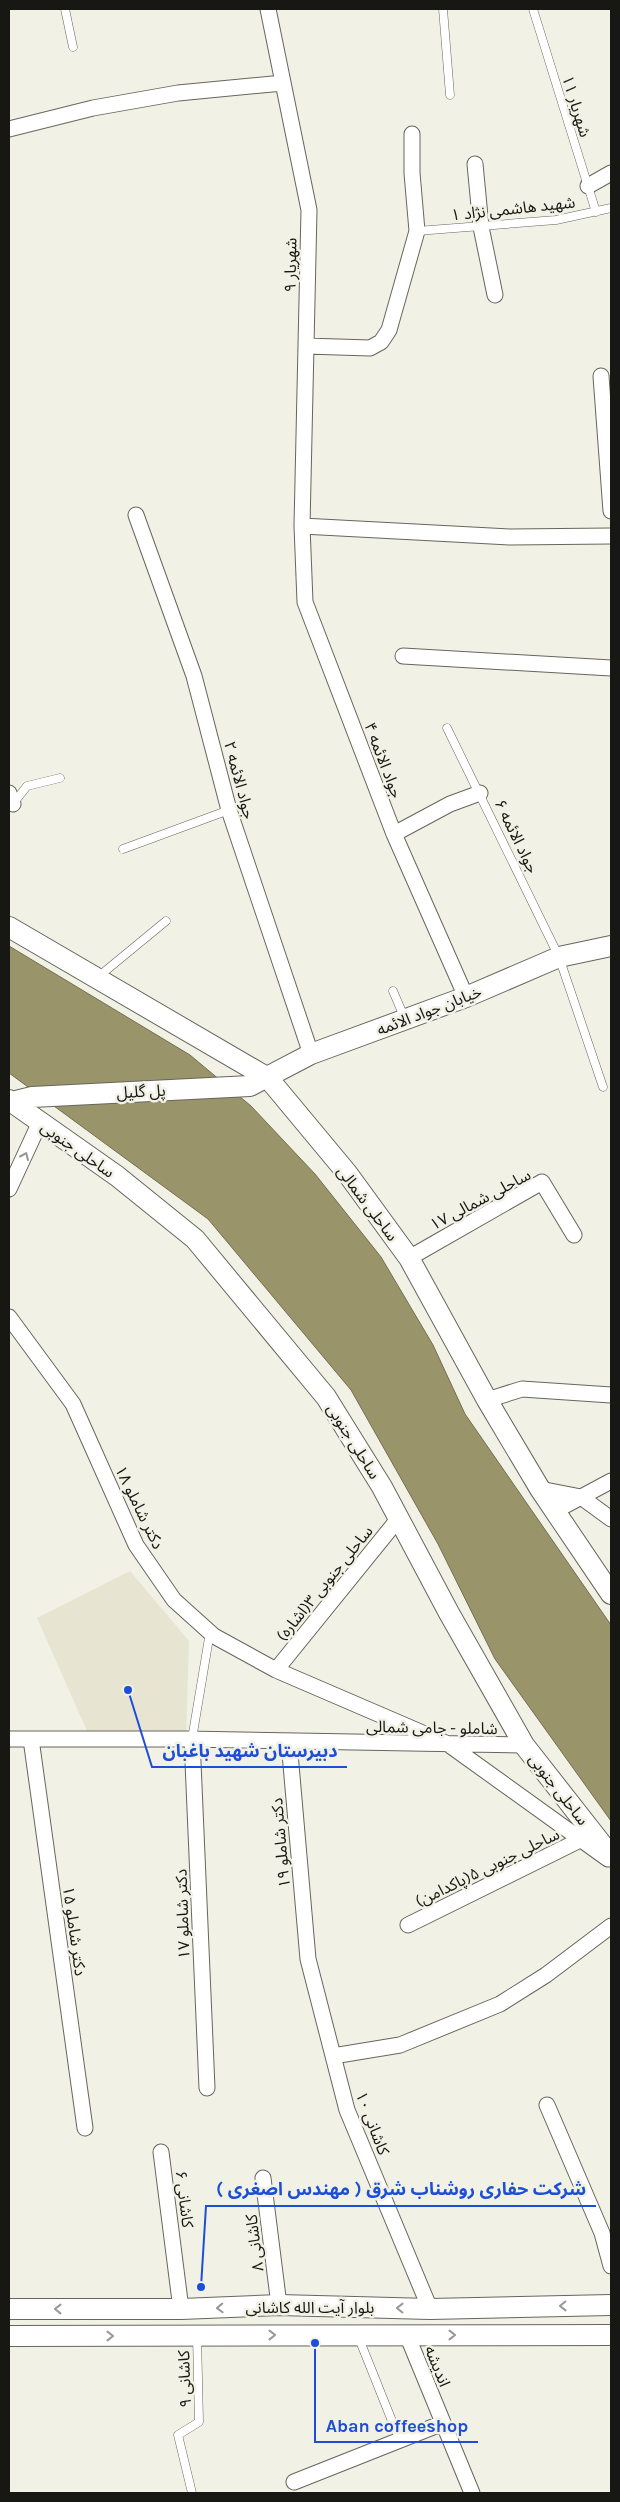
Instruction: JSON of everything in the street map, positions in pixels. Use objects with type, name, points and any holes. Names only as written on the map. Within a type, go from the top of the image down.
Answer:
[{"type":"street","name":"شهریار ۹","points":[[268,9],[308,210],[302,526]]},
{"type":"street","points":[[9,129],[93,108],[178,93],[283,83]]},
{"type":"street","points":[[306,346],[370,348],[381,342],[389,330],[417,232],[412,173],[412,134]]},
{"type":"street","points":[[475,164],[481,227],[494,295]]},
{"type":"street","points":[[588,186],[611,173]]},
{"type":"street","points":[[601,376],[611,511]]},
{"type":"street","name":"جواد الائمه ۲","points":[[136,515],[194,676],[229,810],[311,1054]]},
{"type":"street","points":[[302,526],[510,537],[611,536]]},
{"type":"street","name":"جواد الائمه ۴","points":[[302,526],[305,602],[394,834],[466,997]]},
{"type":"street","points":[[403,656],[611,668]]},
{"type":"street","points":[[394,834],[450,804],[480,793]]},
{"type":"street","name":"ساحلی شمالی","points":[[9,927],[96,979],[259,1082],[347,1173],[409,1258],[487,1400],[540,1489],[611,1594]]},
{"type":"street","name":"خیابان جواد الائمه","points":[[259,1082],[311,1054],[466,997],[559,957],[611,946]]},
{"type":"street","name":"پل گلیل","points":[[10,1101],[32,1097],[259,1082]]},
{"type":"street","name":"ساحلی جنوبی","points":[[10,1101],[117,1176],[195,1239],[326,1398],[382,1487],[449,1613],[524,1745],[611,1856]]},
{"type":"street","points":[[9,1189],[40,1122]]},
{"type":"street","name":"ساحلی شمالی ۱۷","points":[[409,1258],[542,1182],[574,1235]]},
{"type":"street","name":"دکتر شاملو ۱۸","points":[[9,1317],[73,1404],[136,1545],[174,1600],[210,1632],[276,1670],[448,1744]]},
{"type":"street","points":[[487,1400],[522,1389],[611,1395]]},
{"type":"street","points":[[555,1512],[611,1481]]},
{"type":"street","points":[[540,1489],[581,1497],[611,1519]]},
{"type":"street","name":"ساحلی جنوبی ۳(اشاره)","points":[[276,1670],[399,1518]]},
{"type":"street","name":"شاملو - جامی شمالی","points":[[10,1736],[31,1739],[192,1739],[524,1745]]},
{"type":"street","name":"دکتر شاملو ۱۵","points":[[31,1739],[85,2128]]},
{"type":"street","name":"دکتر شاملو ۱۷","points":[[192,1739],[207,2088]]},
{"type":"street","name":"دکتر شاملو ۱۹","points":[[289,1742],[306,1941]]},
{"type":"street","points":[[448,1744],[611,1862]]},
{"type":"street","name":"ساحلی جنوبی ۵(پاکدامن)","points":[[408,1925],[580,1840]]},
{"type":"street","points":[[333,2056],[400,2045],[500,2004],[546,1975],[611,1926]]},
{"type":"street","name":"کاشانی ۱۰","points":[[306,1941],[308,1959],[347,2110],[430,2309]]},
{"type":"street","points":[[547,2105],[602,2232],[611,2266]]},
{"type":"street","name":"کاشانی ۶","points":[[161,2152],[181,2309]]},
{"type":"street","name":"کاشانی ۸","points":[[263,2178],[279,2305]]},
{"type":"street","name":"بلوار آیت الله کاشانی","points":[[9,2309],[181,2309],[279,2305],[430,2309],[611,2305]]},
{"type":"street","name":"اندیشه","points":[[407,2335],[472,2493]]},
{"type":"street","name":"بلوار آیت الله کاشانی","points":[[9,2336],[611,2335]]},
{"type":"street","points":[[294,2482],[443,2423]]},
{"type":"lane","points":[[65,9],[73,47]]},
{"type":"lane","points":[[442,9],[450,95]]},
{"type":"lane","name":"شهریار ۱۱","points":[[533,9],[596,212]]},
{"type":"lane","name":"شهید هاشمی نژاد ۱","points":[[417,232],[556,220],[611,208]]},
{"type":"lane","name":"جواد الائمه ۶","points":[[447,728],[559,957],[602,1087]]},
{"type":"lane","points":[[10,802],[27,786],[60,778]]},
{"type":"lane","points":[[123,849],[229,810]]},
{"type":"lane","points":[[96,979],[166,921]]},
{"type":"lane","points":[[393,991],[405,1020]]},
{"type":"lane","points":[[192,1739],[210,1632]]},
{"type":"lane","points":[[358,2335],[400,2441]]},
{"type":"lane","name":"کاشانی ۹","points":[[192,2493],[178,2434],[199,2422],[197,2336]]},
{"type":"shaded area","points":[[9,946],[190,1055],[251,1106],[315,1174],[381,1257],[433,1345],[465,1414],[611,1625],[611,1821],[495,1659],[438,1544],[351,1390],[208,1219],[9,1073]]},
{"type":"shaded area","points":[[130,1571],[189,1641],[186,1739],[91,1740],[37,1618]]},
{"type":"place","name":"دبیرستان شهید باغبان","points":[[128,1690]]},
{"type":"place","name":"شرکت حفاری روشناب شرق ( مهندس اصغری )","points":[[201,2287]]},
{"type":"place","name":"Aban coffeeshop","points":[[315,2343]]}]
